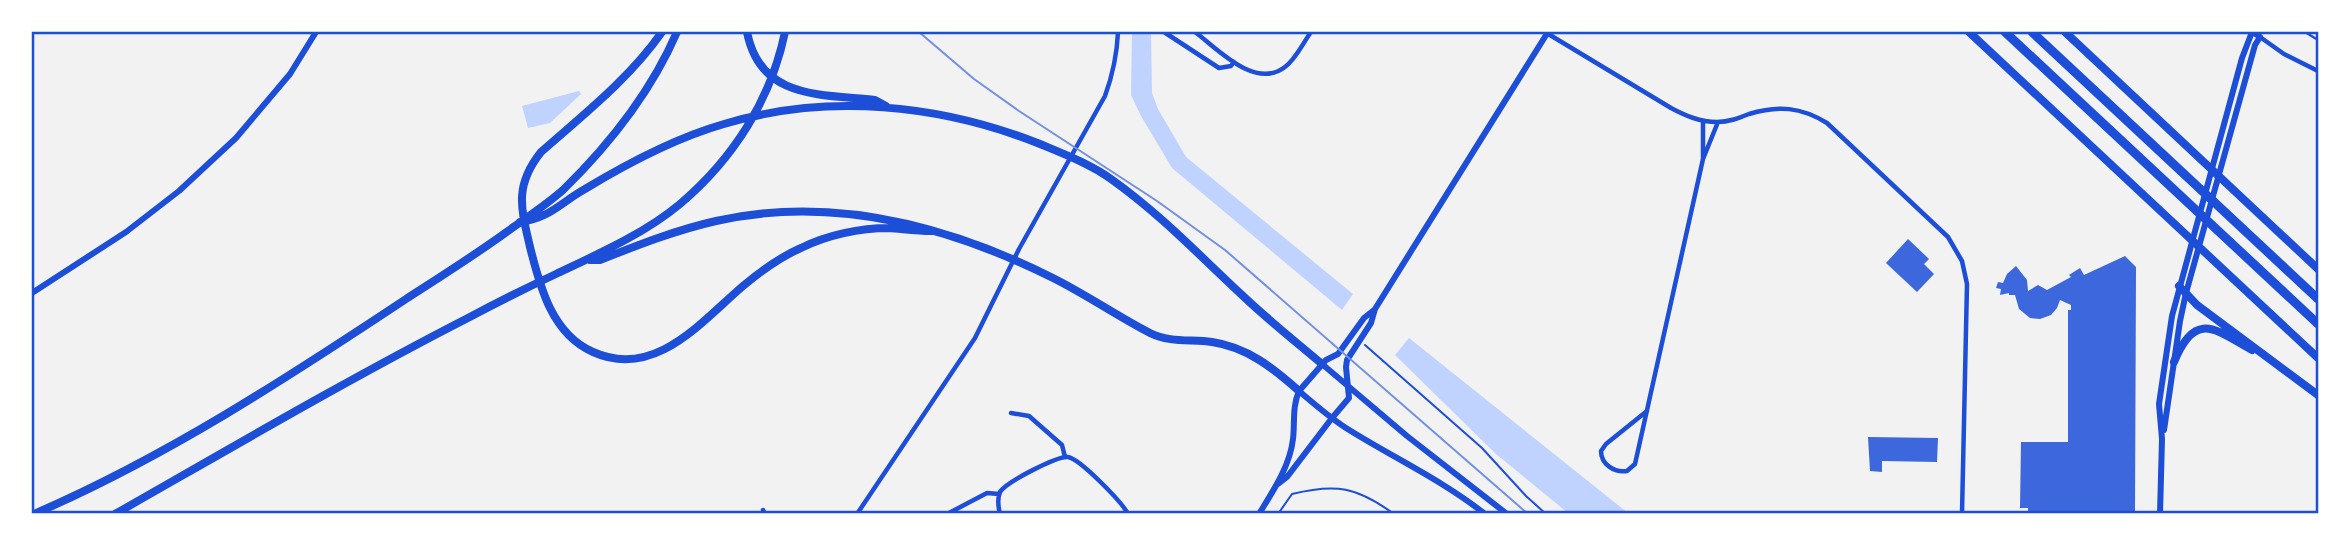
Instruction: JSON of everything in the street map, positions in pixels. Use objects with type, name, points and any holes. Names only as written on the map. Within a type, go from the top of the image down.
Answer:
[{"type":"highway","points":[[662,32],[616,85],[541,152],[532,163],[522,189],[522,213],[548,303],[555,318],[575,342],[596,354],[609,357],[638,358],[653,355],[678,342],[744,285],[784,256],[803,246],[868,229],[931,231]]},
{"type":"highway","points":[[34,513],[70,498],[170,447],[283,379],[520,222],[533,217],[593,160],[624,122],[656,76],[677,32]]},
{"type":"highway","points":[[747,32],[751,51],[760,67],[780,83],[797,90],[875,100],[888,108]]},
{"type":"highway","points":[[115,513],[495,303],[587,260],[662,218],[696,190],[731,151],[754,117],[782,50],[785,32]]},
{"type":"highway","points":[[1969,32],[2319,358]]},
{"type":"highway","points":[[2005,32],[2319,324]]},
{"type":"highway","points":[[2032,32],[2319,299]]},
{"type":"highway","points":[[2065,32],[2319,269]]},
{"type":"highway","points":[[533,217],[539,220],[583,190],[635,161],[687,136],[724,123],[812,107],[888,108],[956,117],[996,127],[1086,164],[1110,178],[1168,225],[1241,295],[1322,364]]},
{"type":"highway","points":[[587,260],[600,260],[670,233],[748,215],[807,212],[883,217],[916,225],[1005,256],[1053,278],[1163,339],[1212,342],[1257,358],[1298,391]]},
{"type":"highway","points":[[2183,289],[2197,304],[2319,395]]},
{"type":"highway","points":[[2174,362],[2186,337],[2199,330],[2208,329],[2224,334],[2285,369]]},
{"type":"main road","points":[[32,293],[126,232],[179,191],[236,138],[290,74],[316,32]]},
{"type":"main road","points":[[1276,485],[1287,477],[1349,398],[1347,360],[1371,323],[1375,309],[1547,32]]},
{"type":"main road","points":[[2160,513],[2162,439],[2159,404],[2172,316],[2183,289],[2195,261],[2221,154],[2242,58],[2252,32],[2260,37],[2255,45],[2221,154],[2189,256],[2183,289],[2162,439]]},
{"type":"main road","points":[[1259,513],[1276,485],[1291,449],[1298,391],[1322,364],[1338,354],[1364,318],[1375,309]]},
{"type":"main road","points":[[1322,364],[1407,436],[1507,513]]},
{"type":"main road","points":[[1298,391],[1332,418],[1440,482],[1485,513]]},
{"type":"street","points":[[857,513],[975,338],[1018,249],[1105,96],[1113,77],[1118,53],[1118,32]]},
{"type":"street","points":[[1164,32],[1219,68],[1231,66],[1234,62]]},
{"type":"street","points":[[1195,32],[1234,62],[1258,75],[1278,72],[1293,60],[1311,32]]},
{"type":"street","points":[[1547,32],[1671,108],[1703,121],[1718,122],[1779,107],[1816,116],[1931,220],[1957,250],[1966,273],[1968,295],[1962,513]]},
{"type":"street","points":[[2260,37],[2284,54],[2319,71]]},
{"type":"street","points":[[1703,121],[1703,159]]},
{"type":"street","points":[[1647,411],[1606,443],[1601,451],[1602,460],[1614,471],[1627,471],[1634,464],[1647,411],[1703,159],[1718,122]]},
{"type":"street","points":[[1012,413],[1029,416],[1062,445],[1066,457]]},
{"type":"street","points":[[1000,513],[999,494],[1006,485],[1054,460],[1066,457],[1077,461],[1128,513]]},
{"type":"street","points":[[947,513],[987,493],[999,494]]},
{"type":"lane","points":[[2305,32],[2319,40]]},
{"type":"path","points":[[1364,344],[1482,449],[1526,496],[1546,513]]},
{"type":"path","points":[[1278,513],[1292,494],[1334,487],[1348,489],[1394,513]]},
{"type":"water","points":[[1132,32],[1151,33],[1152,93],[1158,109],[1186,157],[1353,294],[1342,310],[1172,168],[1131,95]]},
{"type":"water","points":[[579,91],[581,94],[550,123],[528,128],[522,106]]},
{"type":"water","points":[[1409,338],[1628,513],[1568,513],[1496,454],[1395,355]]},
{"type":"building","points":[[1908,239],[1929,259],[1924,264],[1934,274],[1917,292],[1886,263]]},
{"type":"building","points":[[2125,256],[2136,267],[2135,514],[2028,514],[2028,508],[2020,508],[2021,442],[2068,442],[2068,310],[2071,310],[2071,305],[2060,300],[2051,315],[2040,319],[2030,318],[2019,309],[2015,295],[2000,295],[2001,289],[1996,288],[1998,282],[2003,283],[2007,274],[2016,266],[2027,280],[2028,291],[2038,285],[2047,290],[2071,277],[2069,275],[2080,268],[2084,275]]},
{"type":"building","points":[[1868,437],[1938,438],[1937,462],[1882,461],[1882,472],[1870,471]]},
{"type":"tram line","points":[[919,32],[974,79],[1157,201],[1225,250],[1528,514]]}]
